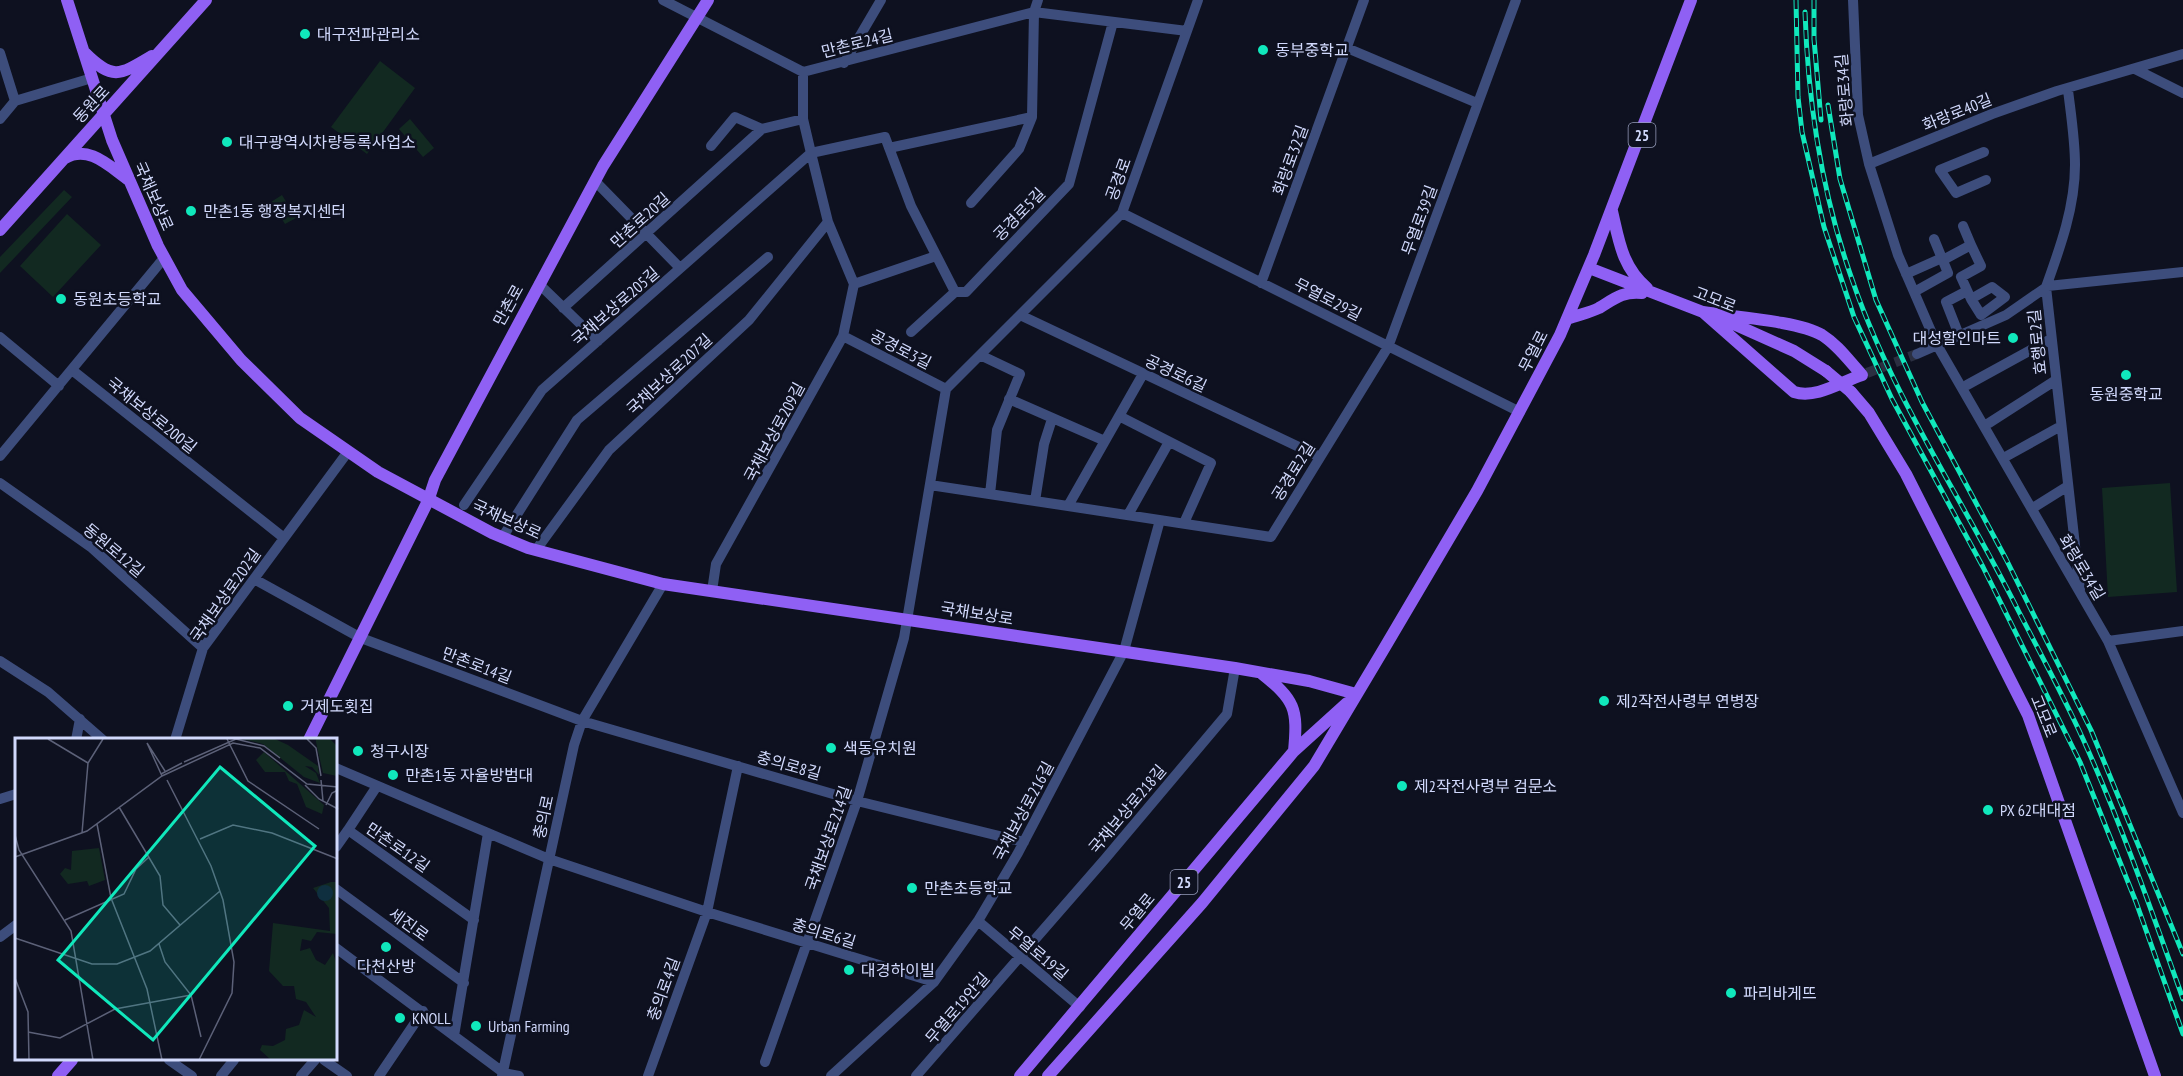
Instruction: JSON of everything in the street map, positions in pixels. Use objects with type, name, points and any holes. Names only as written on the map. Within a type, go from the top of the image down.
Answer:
[{"type":"main road","name":"국채보상로","points":[[68,0],[104,116],[164,258],[182,290],[241,360],[300,418],[347,453],[428,501],[502,538],[536,550],[663,584],[1235,668],[1309,681],[1356,694]]},
{"type":"main road","name":"동원로","points":[[0,230],[205,0]]},
{"type":"main road","name":"만촌로","points":[[310,738],[428,501],[435,480],[538,284],[595,180],[708,0]]},
{"type":"main road","name":"무열로","points":[[1048,1076],[1202,903],[1314,766],[1477,491],[1567,319],[1612,211],[1691,0]]},
{"type":"main road","points":[[84,51],[102,70],[115,74],[127,71],[163,49]]},
{"type":"main road","points":[[61,160],[81,153],[90,155],[130,180]]},
{"type":"main road","points":[[1612,211],[1625,265],[1634,277],[1655,294]]},
{"type":"main road","name":"고모로","points":[[1588,268],[1703,312],[1794,351],[1826,371],[1851,392],[1869,413],[1906,474],[2028,715],[2155,1076]]},
{"type":"main road","points":[[1567,319],[1598,308],[1612,298],[1630,292],[1655,294]]},
{"type":"main road","points":[[1703,312],[1786,325],[1821,334],[1864,374],[1811,394],[1794,392],[1703,312]]},
{"type":"main road","points":[[1260,673],[1291,701],[1296,726],[1294,751]]},
{"type":"main road","name":"무열로","points":[[1020,1076],[1294,751],[1356,694]]},
{"type":"main road","points":[[58,1076],[70,1061]]},
{"type":"street","points":[[663,0],[698,17]]},
{"type":"street","points":[[844,63],[881,0]]},
{"type":"street","points":[[971,203],[1019,149],[1032,117],[1034,12],[1038,0]]},
{"type":"street","name":"공경로","points":[[946,389],[1122,213],[1198,0]]},
{"type":"street","name":"화랑로32길","points":[[1261,283],[1364,0]]},
{"type":"street","name":"무열로39길","points":[[1388,346],[1516,0]]},
{"type":"street","name":"화랑로34길","points":[[1853,0],[1858,115],[1869,164],[1906,274],[1937,345],[2108,641],[2183,813]]},
{"type":"street","name":"만촌로24길","points":[[698,17],[803,72],[1034,12],[1187,30]]},
{"type":"street","name":"공경로5길","points":[[911,332],[955,292],[966,292],[1069,184],[1113,22]]},
{"type":"street","points":[[1347,48],[1477,103]]},
{"type":"street","points":[[0,53],[15,101]]},
{"type":"street","points":[[2062,91],[2183,54]]},
{"type":"street","points":[[2135,69],[2183,93]]},
{"type":"street","points":[[803,72],[803,119],[811,153],[828,222],[854,284],[936,256]]},
{"type":"street","points":[[0,119],[15,101],[92,78]]},
{"type":"street","name":"화랑로40길","points":[[1869,164],[1992,114],[2062,91]]},
{"type":"street","name":"효행로2길","points":[[2062,91],[2075,165],[2073,187],[2061,245],[2046,287],[2081,595]]},
{"type":"street","points":[[711,146],[735,117],[762,129]]},
{"type":"street","points":[[889,148],[1032,117]]},
{"type":"street","name":"만촌로20길","points":[[563,308],[762,129],[803,119]]},
{"type":"street","points":[[811,153],[885,137],[911,206],[955,292]]},
{"type":"street","points":[[1984,152],[1940,170],[1956,194],[1986,180]]},
{"type":"street","name":"국채보상로205길","points":[[464,505],[542,390],[811,153]]},
{"type":"street","points":[[595,180],[680,268]]},
{"type":"street","name":"무열로29길","points":[[1122,213],[1520,412]]},
{"type":"street","name":"국채보상로207길","points":[[536,550],[609,450],[749,320],[828,222]]},
{"type":"street","points":[[1959,335],[1946,302],[1969,295],[1961,278],[1981,266],[1963,226]]},
{"type":"street","points":[[1914,292],[1948,273],[1934,239]]},
{"type":"street","points":[[1906,274],[1971,245]]},
{"type":"street","name":"국채보상로207길","points":[[502,538],[577,420],[768,257]]},
{"type":"street","points":[[0,456],[164,258]]},
{"type":"street","points":[[1917,354],[2006,315],[2046,287],[2183,272]]},
{"type":"street","points":[[538,284],[598,341]]},
{"type":"street","name":"국채보상로209길","points":[[712,591],[716,564],[751,506],[843,336],[854,284]]},
{"type":"street","name":"공경로6길","points":[[1020,315],[1320,457]]},
{"type":"street","name":"공경로3길","points":[[843,336],[946,389]]},
{"type":"street","points":[[0,337],[58,386]]},
{"type":"street","points":[[1967,385],[2051,339]]},
{"type":"street","name":"공경로2길","points":[[930,485],[1271,537],[1388,346]]},
{"type":"street","points":[[980,355],[1020,374],[997,430],[990,494]]},
{"type":"street","name":"국채보상로200길","points":[[72,370],[284,538]]},
{"type":"street","points":[[1068,506],[1143,374]]},
{"type":"street","points":[[1989,423],[2056,380]]},
{"type":"street","points":[[908,619],[946,389]]},
{"type":"street","points":[[1009,399],[1105,441]]},
{"type":"street","points":[[1119,416],[1211,463],[1184,523]]},
{"type":"street","points":[[1035,501],[1044,444],[1052,419]]},
{"type":"street","points":[[2007,456],[2061,426]]},
{"type":"street","points":[[1128,515],[1169,442]]},
{"type":"street","name":"국채보상로202길","points":[[176,738],[203,648],[347,453]]},
{"type":"street","name":"동원로12길","points":[[0,483],[92,548],[203,648]]},
{"type":"street","points":[[2036,506],[2068,486]]},
{"type":"street","points":[[1124,651],[1160,520]]},
{"type":"street","points":[[254,579],[361,638]]},
{"type":"street","name":"충의로","points":[[503,1075],[549,859],[582,721],[663,584]]},
{"type":"street","name":"국채보상로214길","points":[[765,1062],[857,801],[908,619]]},
{"type":"street","points":[[2108,641],[2183,631]]},
{"type":"street","name":"만촌로14길","points":[[361,638],[582,721]]},
{"type":"street","name":"국채보상로216길","points":[[831,1076],[934,982],[978,921],[1023,842],[1124,651]]},
{"type":"street","points":[[0,661],[48,692],[101,738]]},
{"type":"street","name":"국채보상로218길","points":[[1020,958],[1227,714],[1235,668]]},
{"type":"street","points":[[76,738],[80,719]]},
{"type":"street","name":"충의로8길","points":[[582,721],[857,801],[1023,842]]},
{"type":"street","points":[[707,912],[738,766]]},
{"type":"street","points":[[338,769],[549,859]]},
{"type":"street","name":"만촌로12길","points":[[376,786],[348,830],[474,920]]},
{"type":"street","points":[[0,799],[15,794]]},
{"type":"street","points":[[338,844],[348,830]]},
{"type":"street","points":[[454,1036],[488,833]]},
{"type":"street","name":"충의로6길","points":[[549,859],[707,912],[934,982]]},
{"type":"street","name":"세진로","points":[[338,890],[464,983]]},
{"type":"street","name":"충의로4길","points":[[648,1076],[707,912]]},
{"type":"street","name":"무열로19길","points":[[978,921],[1080,1007]]},
{"type":"street","points":[[0,937],[15,926]]},
{"type":"street","points":[[338,949],[423,1011],[503,1075],[519,1076]]},
{"type":"street","name":"무열로19안길","points":[[916,1076],[1020,958]]},
{"type":"street","points":[[379,1076],[423,1011]]},
{"type":"street","points":[[171,1061],[192,1076]]},
{"type":"street","points":[[221,1076],[232,1061]]},
{"type":"street","points":[[301,1076],[313,1061]]},
{"type":"street","points":[[327,1061],[347,1076]]},
{"type":"green space","points":[[380,61],[415,88],[367,154],[331,127]]},
{"type":"green space","points":[[410,119],[434,148],[423,157],[399,129]]},
{"type":"green space","points":[[64,190],[72,197],[0,273],[0,257]]},
{"type":"green space","points":[[282,195],[296,218],[285,224],[271,202]]},
{"type":"green space","points":[[67,214],[101,245],[53,297],[20,266]]},
{"type":"green space","points":[[2170,483],[2177,592],[2108,597],[2102,488]]},
{"type":"tunnel","points":[[1867,373],[1917,354]]},
{"type":"railway","points":[[1796,0],[1798,97],[1802,132],[1824,227],[1854,317],[1892,399],[1983,567],[2080,762],[2136,902],[2183,1034]]},
{"type":"railway","points":[[1814,0],[1814,39],[1821,120]]},
{"type":"railway","points":[[1805,12],[1809,82],[1825,184],[1843,252],[1870,327],[1909,409],[1997,570],[2083,739],[2123,835],[2183,999]]},
{"type":"railway","points":[[1828,105],[1840,179],[1876,300],[1922,402],[2006,559],[2091,730],[2183,954]]},
{"type":"place","name":"대구전파관리소","points":[[305,34]]},
{"type":"place","name":"동부중학교","points":[[1263,50]]},
{"type":"place","name":"대구광역시차량등록사업소","points":[[227,142]]},
{"type":"place","name":"만촌1동 행정복지센터","points":[[191,211]]},
{"type":"place","name":"동원초등학교","points":[[61,299]]},
{"type":"place","name":"대성할인마트","points":[[2013,338]]},
{"type":"place","name":"동원중학교","points":[[2126,375]]},
{"type":"place","name":"제2작전사령부 연병장","points":[[1604,701]]},
{"type":"place","name":"거제도횟집","points":[[288,706]]},
{"type":"place","name":"색동유치원","points":[[831,748]]},
{"type":"place","name":"청구시장","points":[[358,751]]},
{"type":"place","name":"만촌1동 자율방범대","points":[[393,775]]},
{"type":"place","name":"제2작전사령부 검문소","points":[[1402,786]]},
{"type":"place","name":"PX 62대대점","points":[[1988,810]]},
{"type":"place","name":"만촌초등학교","points":[[912,888]]},
{"type":"place","name":"다천산방","points":[[386,947]]},
{"type":"place","name":"대경하이빌","points":[[849,970]]},
{"type":"place","name":"파리바게뜨","points":[[1731,993]]},
{"type":"place","name":"KNOLL","points":[[400,1018]]},
{"type":"place","name":"Urban Farming","points":[[476,1026]]}]
